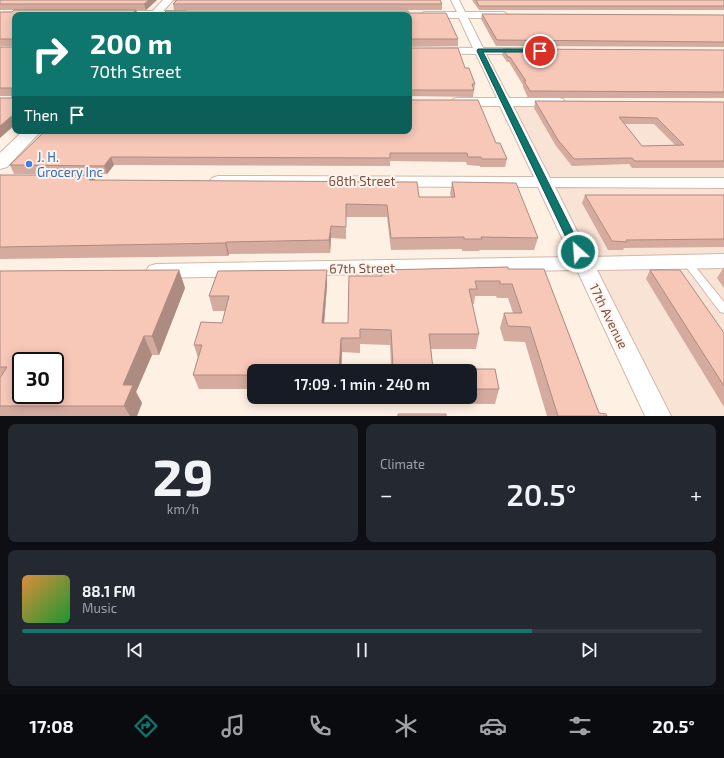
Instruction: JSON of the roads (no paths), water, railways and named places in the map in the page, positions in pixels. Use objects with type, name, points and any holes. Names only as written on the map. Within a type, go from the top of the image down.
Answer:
[{"type":"street","points":[[157,12],[168,0]]},
{"type":"street","points":[[412,15],[459,7],[514,15]]},
{"type":"street","name":"17th Avenue","points":[[459,7],[658,416]]},
{"type":"street","points":[[412,50],[534,51]]},
{"type":"street","points":[[446,102],[570,102]]},
{"type":"street","points":[[0,163],[30,134]]},
{"type":"street","name":"68th Street","points":[[202,181],[724,183]]},
{"type":"street","name":"67th Street","points":[[136,272],[724,261]]},
{"type":"lane","points":[[688,262],[724,309]]},
{"type":"place","name":"J. H. Grocery Inc","points":[[29,164]]}]
